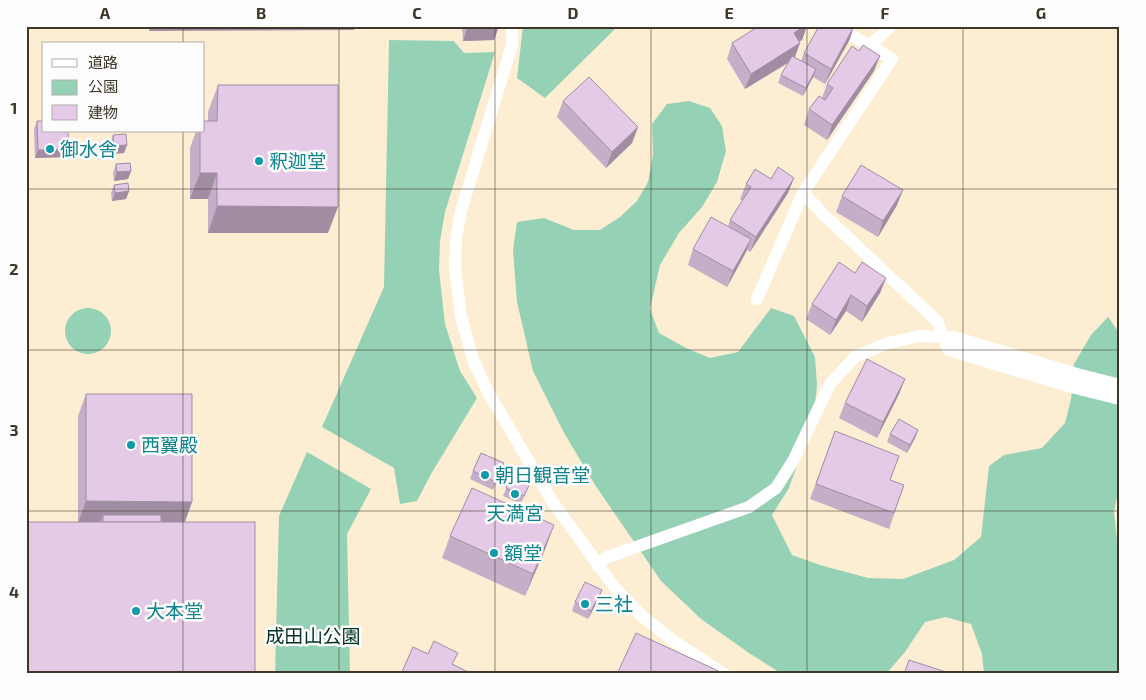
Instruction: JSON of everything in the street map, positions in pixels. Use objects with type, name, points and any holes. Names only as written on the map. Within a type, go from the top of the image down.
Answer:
[{"type":"street","points":[[948,340],[1076,381],[1120,392]]},
{"type":"lane","points":[[512,26],[512,45],[461,211],[456,238],[454,267],[461,317],[474,362],[488,392],[552,501],[615,588],[643,617],[675,642],[724,674]]},
{"type":"lane","points":[[757,300],[803,193],[892,59],[835,26]]},
{"type":"lane","points":[[870,46],[891,26]]},
{"type":"lane","points":[[803,193],[937,321],[948,340]]},
{"type":"lane","points":[[598,566],[605,558],[749,507],[776,488],[793,461],[830,384],[855,357],[888,343],[920,336],[948,340]]},
{"type":"green space","points":[[523,26],[618,26],[545,98],[517,78]]},
{"type":"green space","points":[[389,40],[454,41],[464,53],[495,52],[445,212],[440,241],[439,270],[445,324],[460,371],[477,398],[417,501],[400,504],[394,468],[322,427],[384,287]]},
{"type":"green space","points":[[689,101],[710,108],[722,126],[726,151],[717,182],[702,207],[679,233],[660,265],[650,309],[659,333],[686,348],[710,358],[738,352],[771,308],[794,316],[815,357],[817,385],[812,434],[799,460],[789,488],[772,515],[792,555],[868,578],[903,579],[954,560],[981,537],[989,466],[1004,455],[1042,448],[1065,423],[1071,399],[1074,364],[1091,335],[1108,317],[1120,334],[1120,482],[1114,512],[1120,566],[1120,674],[984,674],[982,654],[971,624],[945,617],[925,622],[905,652],[886,674],[782,674],[701,619],[661,581],[595,485],[563,431],[533,371],[517,302],[513,250],[517,222],[544,218],[574,230],[600,230],[620,217],[637,201],[648,182],[653,155],[652,124],[667,104]]},
{"type":"green space","points":[[83,308],[93,308],[107,318],[111,331],[107,344],[101,350],[93,354],[83,354],[69,344],[65,336],[65,326],[75,312]]},
{"type":"green space","name":"成田山公園","points":[[307,452],[371,489],[347,534],[350,674],[275,674],[279,516]]},
{"type":"building","points":[[759,26],[804,26],[794,33],[800,43],[751,74],[732,43]]},
{"type":"building","points":[[819,26],[854,26],[831,69],[804,53]]},
{"type":"building","points":[[863,45],[880,56],[832,125],[809,109],[819,96],[825,100],[833,88],[827,84],[852,46],[859,51]]},
{"type":"building","points":[[792,56],[816,69],[806,88],[781,75]]},
{"type":"building","points":[[589,77],[638,127],[612,152],[563,101]]},
{"type":"building","name":"釈迦堂","points":[[218,85],[338,85],[338,207],[217,206],[217,173],[200,173],[200,132],[205,132],[205,121],[217,121]]},
{"type":"building","points":[[37,121],[42,121],[42,132],[68,132],[69,149],[38,150]]},
{"type":"building","points":[[126,134],[127,145],[114,146],[113,135]]},
{"type":"building","points":[[130,163],[131,171],[117,172],[116,164]]},
{"type":"building","points":[[861,165],[903,190],[883,221],[842,196]]},
{"type":"building","points":[[778,167],[794,178],[756,237],[730,220],[751,187],[746,184],[755,169],[771,179]]},
{"type":"building","points":[[128,183],[129,191],[115,193],[114,185]]},
{"type":"building","points":[[711,217],[751,239],[733,271],[693,249]]},
{"type":"building","points":[[839,262],[855,273],[862,262],[886,278],[867,306],[851,295],[836,320],[812,304]]},
{"type":"building","points":[[867,359],[905,379],[883,422],[845,403]]},
{"type":"building","name":"西翼殿","points":[[86,394],[192,394],[192,502],[86,501]]},
{"type":"building","points":[[899,419],[918,430],[910,445],[890,434]]},
{"type":"building","points":[[835,431],[899,456],[890,480],[904,485],[894,513],[816,484]]},
{"type":"building","points":[[481,453],[504,463],[496,482],[473,471]]},
{"type":"building","points":[[512,475],[530,483],[524,496],[506,488]]},
{"type":"building","points":[[472,488],[554,525],[533,574],[450,536]]},
{"type":"building","points":[[103,515],[161,515],[161,522],[103,522]]},
{"type":"building","name":"大本堂","points":[[26,522],[255,522],[255,674],[26,674]]},
{"type":"building","points":[[585,582],[602,590],[591,611],[575,602]]},
{"type":"building","points":[[636,633],[725,674],[617,674]]},
{"type":"building","points":[[434,641],[458,653],[452,664],[468,672],[467,674],[401,674],[413,647],[428,654]]},
{"type":"building","points":[[909,660],[946,672],[946,674],[904,674]]},
{"type":"place","name":"御水舎","points":[[50,149]]},
{"type":"place","name":"釈迦堂","points":[[259,161]]},
{"type":"place","name":"西翼殿","points":[[131,445]]},
{"type":"place","name":"朝日観音堂","points":[[485,475]]},
{"type":"place","name":"天満宮","points":[[515,494]]},
{"type":"place","name":"額堂","points":[[494,553]]},
{"type":"place","name":"三社","points":[[585,604]]},
{"type":"place","name":"大本堂","points":[[136,611]]}]
